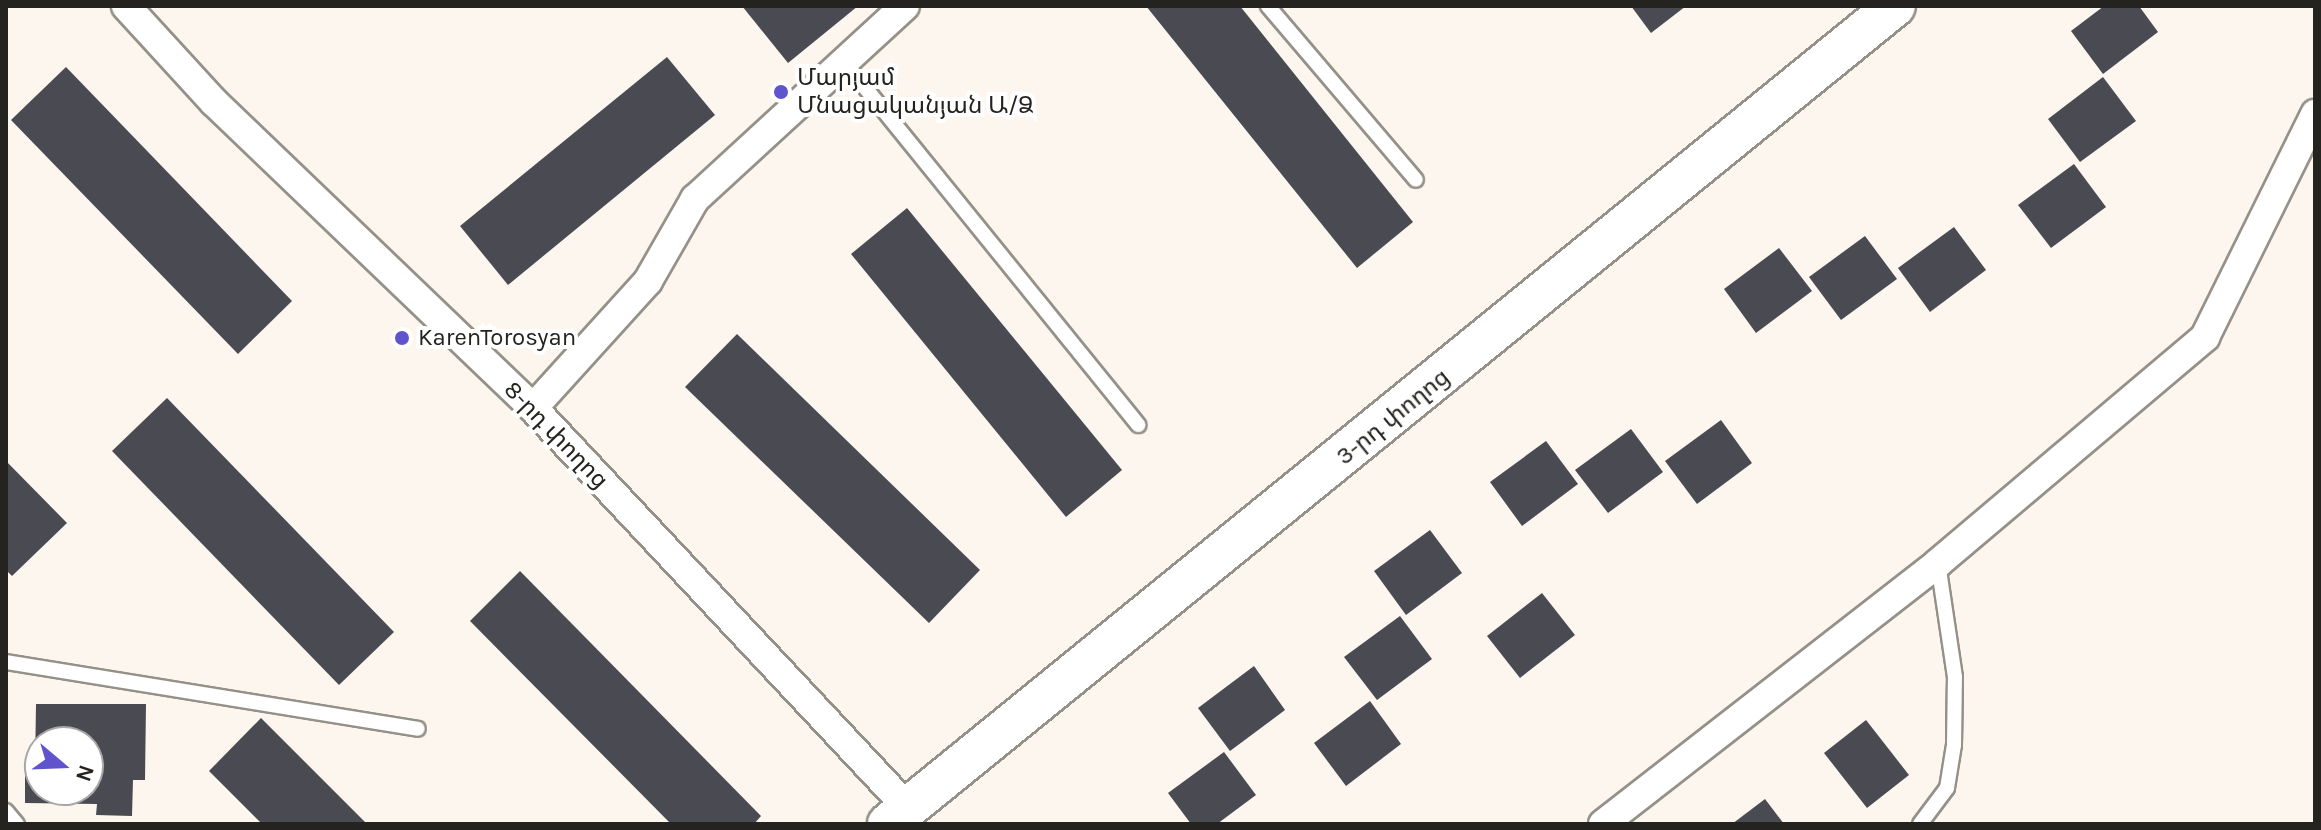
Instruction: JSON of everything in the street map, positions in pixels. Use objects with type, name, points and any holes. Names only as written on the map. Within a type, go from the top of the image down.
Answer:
[{"type":"street","name":"8-րդ փողոց","points":[[126,6],[214,102],[533,408],[898,816]]},
{"type":"street","points":[[533,408],[648,281],[695,199],[842,59],[905,6]]},
{"type":"street","name":"3-րդ փողոց","points":[[898,816],[1895,6]]},
{"type":"street","points":[[1603,824],[1938,563],[2205,337],[2315,114]]},
{"type":"lane","points":[[1268,6],[1416,180]]},
{"type":"lane","points":[[842,59],[1138,425]]},
{"type":"lane","points":[[1920,824],[1947,788],[1954,745],[1954,663],[1938,563]]},
{"type":"lane","points":[[6,662],[418,729]]},
{"type":"lane","points":[[6,811],[17,824]]},
{"type":"building","points":[[742,6],[858,6],[788,63]]},
{"type":"building","points":[[1146,6],[1240,6],[1413,222],[1357,268]]},
{"type":"building","points":[[1631,6],[1686,6],[1651,33]]},
{"type":"building","points":[[2104,6],[2139,6],[2158,32],[2103,74],[2071,31]]},
{"type":"building","points":[[667,57],[715,115],[508,285],[460,226]]},
{"type":"building","points":[[66,67],[292,301],[238,354],[11,120]]},
{"type":"building","points":[[2103,77],[2136,121],[2080,162],[2048,119]]},
{"type":"building","points":[[2074,164],[2106,207],[2051,248],[2018,205]]},
{"type":"building","points":[[907,208],[1122,470],[1066,517],[851,254]]},
{"type":"building","points":[[1954,227],[1986,270],[1930,312],[1898,268]]},
{"type":"building","points":[[1865,236],[1897,279],[1841,320],[1809,277]]},
{"type":"building","points":[[1779,248],[1812,291],[1756,333],[1724,289]]},
{"type":"building","points":[[737,334],[980,570],[929,623],[685,387]]},
{"type":"building","points":[[167,398],[394,632],[339,685],[112,451]]},
{"type":"building","points":[[1721,420],[1752,463],[1697,504],[1665,461]]},
{"type":"building","points":[[1631,429],[1663,472],[1608,513],[1575,470]]},
{"type":"building","points":[[1546,441],[1578,484],[1522,526],[1490,482]]},
{"type":"building","points":[[6,461],[67,523],[12,576],[6,570]]},
{"type":"building","points":[[1430,530],[1462,573],[1406,615],[1374,571]]},
{"type":"building","points":[[520,571],[761,816],[754,824],[671,824],[470,621]]},
{"type":"building","points":[[1542,593],[1575,635],[1520,678],[1487,636]]},
{"type":"building","points":[[1400,616],[1432,659],[1377,700],[1344,657]]},
{"type":"building","points":[[1254,666],[1285,710],[1230,751],[1198,708]]},
{"type":"building","points":[[1370,701],[1401,744],[1346,786],[1314,743]]},
{"type":"building","points":[[36,704],[146,704],[145,780],[133,780],[132,816],[96,815],[97,806],[104,806],[104,726],[36,726]]},
{"type":"building","points":[[261,718],[367,824],[262,824],[209,771]]},
{"type":"building","points":[[1866,720],[1909,775],[1867,808],[1824,753]]},
{"type":"building","points":[[1224,752],[1256,795],[1217,824],[1191,824],[1168,793]]},
{"type":"building","points":[[1765,799],[1784,824],[1732,824]]},
{"type":"place","name":"Մարյամ Մնացականյան Ա/Ձ","points":[[781,92]]},
{"type":"place","name":"KarenTorosyan","points":[[402,338]]}]
